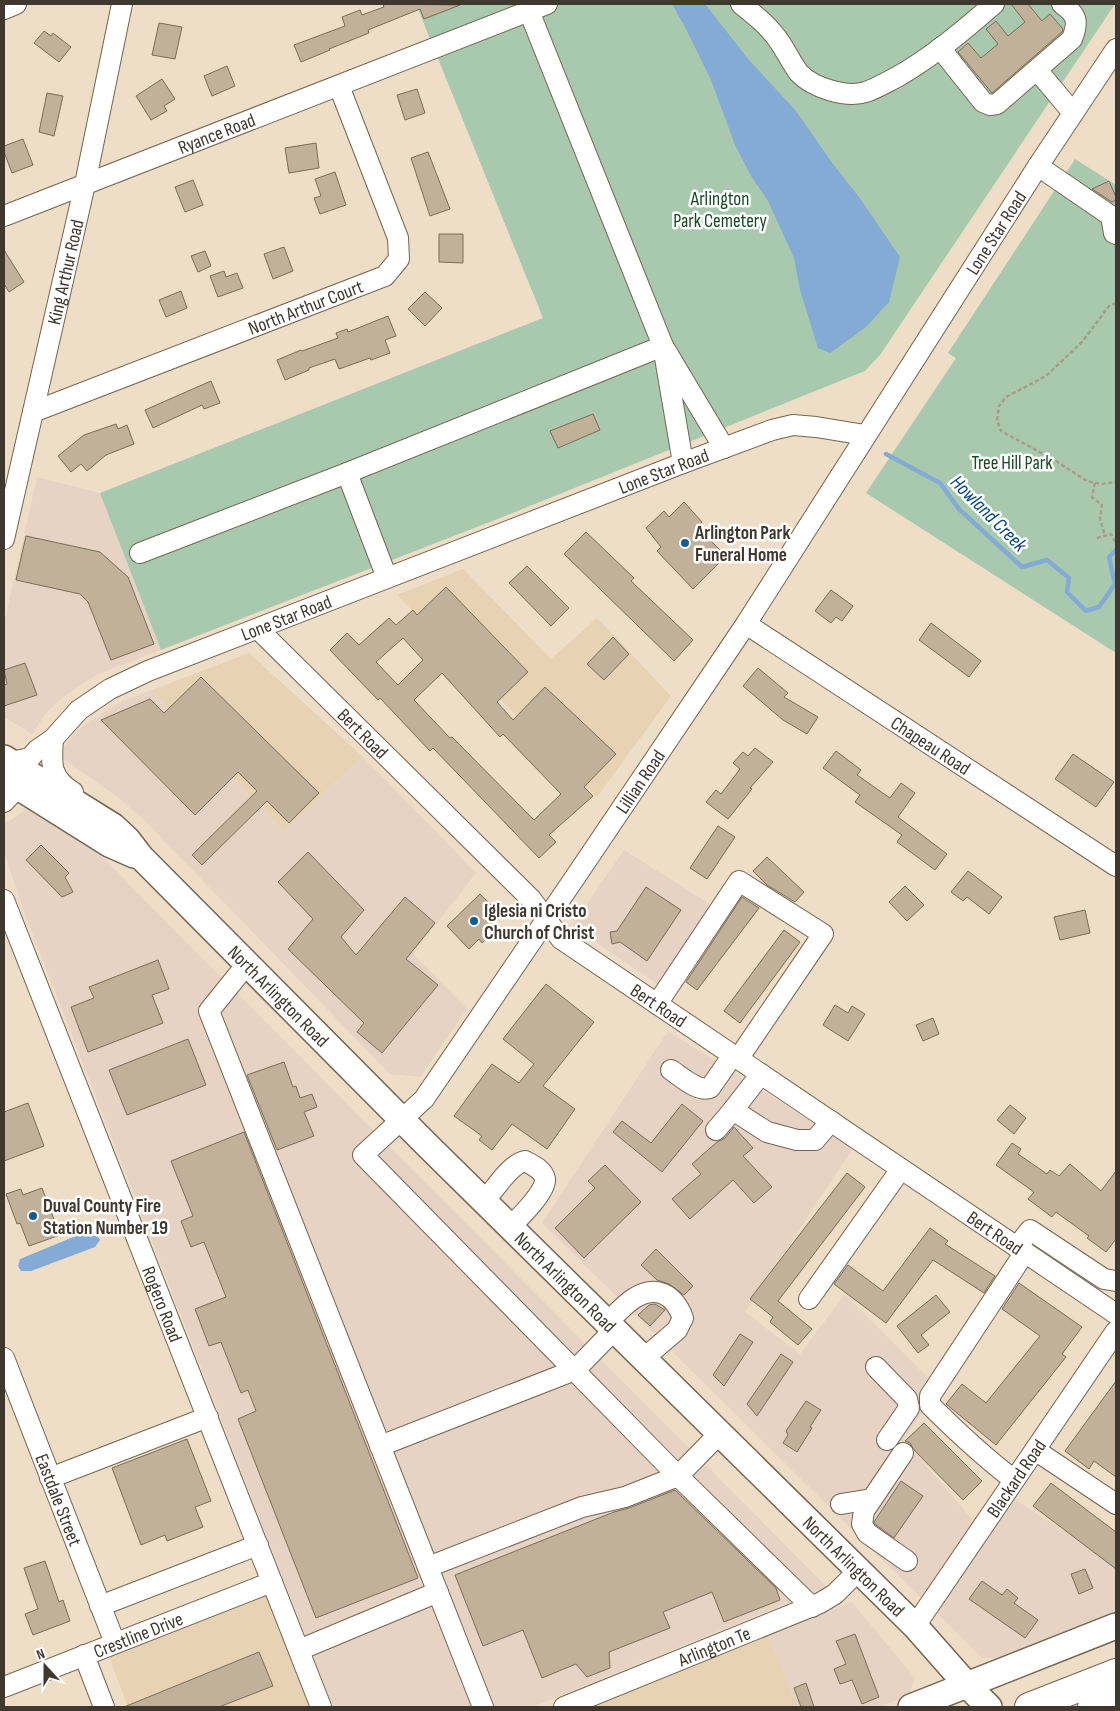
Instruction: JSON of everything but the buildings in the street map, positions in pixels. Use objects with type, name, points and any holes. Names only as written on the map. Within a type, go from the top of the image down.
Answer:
[{"type":"highway","points":[[1029,1707],[1116,1673]]},
{"type":"highway","points":[[1092,1707],[1116,1698]]},
{"type":"main road","name":"North Arlington Road","points":[[8,778],[109,844],[135,849],[484,1202],[915,1626],[979,1697]]},
{"type":"main road","points":[[911,1707],[979,1697],[1116,1626]]},
{"type":"street","points":[[4,9],[16,4]]},
{"type":"street","name":"King Arthur Road","points":[[4,539],[8,500],[33,412],[85,184],[122,4]]},
{"type":"street","name":"Ryance Road","points":[[4,216],[547,4]]},
{"type":"street","points":[[741,4],[762,20],[800,73],[822,88],[848,94],[864,92],[880,86],[910,69],[955,38],[994,4]]},
{"type":"street","points":[[940,48],[983,102],[990,105],[997,104],[1072,39],[1076,28],[1076,21],[1074,14],[1062,4]]},
{"type":"street","points":[[528,11],[663,346],[724,448]]},
{"type":"street","name":"Lone Star Road","points":[[8,778],[37,750],[54,739],[79,710],[110,689],[148,671],[772,430],[793,425],[865,435],[1116,48]]},
{"type":"street","points":[[1037,70],[1073,113]]},
{"type":"street","name":"North Arthur Court","points":[[33,412],[385,276],[399,259],[398,238],[339,86]]},
{"type":"street","points":[[1038,166],[1114,221]]},
{"type":"street","points":[[663,346],[684,463]]},
{"type":"street","points":[[140,553],[347,473],[663,346]]},
{"type":"street","name":"Lillian Road","points":[[574,1370],[363,1155],[424,1098],[746,624],[865,435]]},
{"type":"street","points":[[347,473],[387,578]]},
{"type":"street","name":"Chapeau Road","points":[[746,624],[1116,866]]},
{"type":"street","name":"Bert Road","points":[[258,629],[531,899],[561,939],[1116,1314]]},
{"type":"street","points":[[54,739],[52,760],[54,774],[64,787],[119,820],[135,849]]},
{"type":"street","points":[[657,1004],[739,880],[823,934],[736,1057],[710,1088],[699,1088],[671,1070]]},
{"type":"street","name":"Rogero Road","points":[[4,900],[321,1707]]},
{"type":"street","points":[[247,964],[209,1011],[483,1707]]},
{"type":"street","points":[[716,1130],[761,1074]]},
{"type":"street","points":[[733,1110],[767,1132],[797,1140],[815,1140],[830,1121]]},
{"type":"street","points":[[484,1202],[518,1162],[524,1161],[539,1169],[545,1178],[545,1184],[538,1195],[510,1227]]},
{"type":"street","points":[[809,1299],[901,1169]]},
{"type":"street","points":[[1014,1480],[963,1438],[930,1405],[930,1396],[1021,1249],[1030,1230],[1104,1279],[1116,1281]]},
{"type":"street","points":[[380,1446],[574,1370],[634,1298],[653,1291],[663,1292],[673,1301],[683,1318],[677,1330],[643,1359]]},
{"type":"street","name":"Blackard Road","points":[[915,1626],[1116,1330]]},
{"type":"street","name":"Eastdale Street","points":[[4,1358],[115,1642]]},
{"type":"street","points":[[876,1367],[907,1399],[909,1408],[888,1440]]},
{"type":"street","points":[[574,1370],[678,1476],[812,1607]]},
{"type":"street","points":[[50,1478],[208,1418]]},
{"type":"street","points":[[428,1567],[582,1506],[625,1497],[678,1476],[719,1434]]},
{"type":"street","points":[[1035,1450],[1116,1504]]},
{"type":"street","points":[[903,1453],[864,1511],[862,1524],[867,1533],[907,1561]]},
{"type":"street","points":[[841,1504],[872,1499]]},
{"type":"street","points":[[100,1606],[258,1545]]},
{"type":"street","name":"Arlington Te","points":[[564,1707],[812,1607],[835,1594],[858,1571]]},
{"type":"street","name":"Crestline Drive","points":[[4,1686],[272,1582]]},
{"type":"street","points":[[299,1650],[438,1592]]},
{"type":"street","points":[[84,1655],[104,1707]]},
{"type":"path","points":[[1116,303],[1109,306],[1082,342],[1046,376],[1006,397],[999,406],[997,420],[1001,431],[1056,460],[1087,481],[1095,483],[1116,482]]},
{"type":"path","points":[[1095,483],[1092,497],[1102,505],[1100,519],[1106,536]]},
{"type":"path","points":[[1097,538],[1111,534],[1115,542]]},
{"type":"shaded area","points":[[37,477],[100,493],[161,650],[98,674],[81,685],[63,697],[47,712],[32,734],[4,717],[4,624]]},
{"type":"shaded area","points":[[463,569],[551,659],[597,618],[671,696],[597,797],[397,595]]},
{"type":"shaded area","points":[[249,653],[362,756],[284,831],[152,690]]},
{"type":"shaded area","points":[[152,690],[284,831],[362,756],[476,873],[413,954],[467,1009],[420,1077],[390,1074],[143,819],[116,796],[62,758],[62,749],[77,731],[122,701]]},
{"type":"shaded area","points":[[29,807],[94,849],[827,1587],[532,1707],[333,1707],[26,917],[4,852],[4,825]]},
{"type":"shaded area","points":[[624,850],[716,908],[660,986],[572,926]]},
{"type":"shaded area","points":[[668,1031],[853,1148],[745,1312],[800,1354],[845,1294],[939,1389],[904,1439],[974,1522],[997,1488],[1116,1565],[1116,1615],[1003,1658],[982,1658],[542,1223]]},
{"type":"shaded area","points":[[267,1594],[313,1707],[128,1707],[108,1654]]},
{"type":"shaded area","points":[[852,1602],[915,1678],[909,1695],[879,1707],[798,1707],[768,1635]]},
{"type":"shaded area","points":[[768,1635],[798,1707],[590,1707]]},
{"type":"green space","name":"Arlington Park Cemetery","points":[[416,4],[1115,4],[880,355],[865,371],[500,518],[161,650],[100,493],[543,318]]},
{"type":"green space","name":"Tree Hill Park","points":[[1075,159],[1116,185],[1116,653],[866,493],[956,358],[948,353]]},
{"type":"water","points":[[672,4],[705,4],[749,60],[796,111],[900,257],[889,302],[866,327],[830,353],[818,348],[800,290],[794,258],[768,201],[751,176],[735,145],[711,80]]},
{"type":"water","points":[[88,1231],[97,1235],[100,1240],[95,1247],[31,1271],[21,1271],[18,1266],[20,1259]]},
{"type":"waterway","name":"Howland Creek","points":[[886,454],[940,483],[959,509],[1022,567],[1047,560],[1069,578],[1067,592],[1086,611],[1099,607],[1115,584],[1109,557],[1116,550]]},
{"type":"place","name":"Arlington Park Funeral Home","points":[[685,543]]},
{"type":"place","name":"Iglesia ni Cristo Church of Christ","points":[[474,921]]},
{"type":"place","name":"Duval County Fire Station Number 19","points":[[33,1216]]}]
